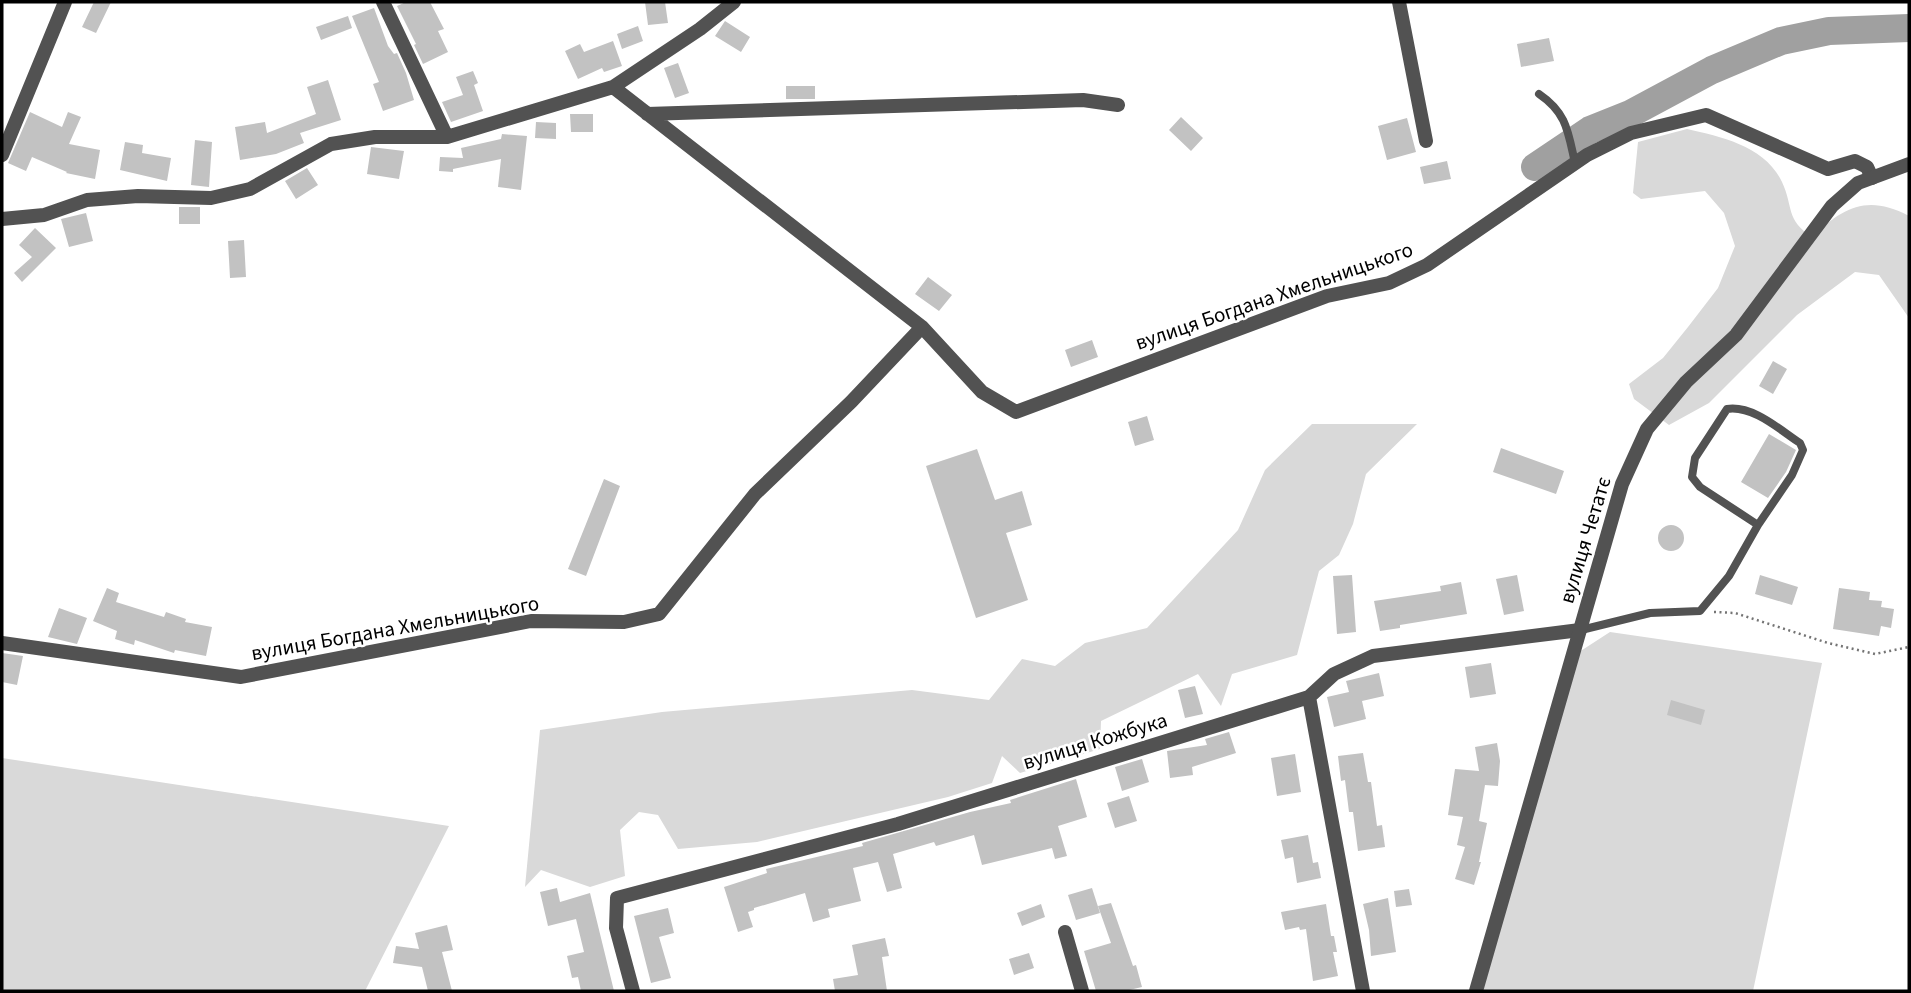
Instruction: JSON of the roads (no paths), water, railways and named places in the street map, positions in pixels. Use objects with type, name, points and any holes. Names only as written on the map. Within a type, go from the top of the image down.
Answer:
[{"type":"street","points":[[2,155],[65,2]]},
{"type":"street","points":[[383,2],[447,137]]},
{"type":"street","points":[[2,219],[44,215],[88,200],[138,196],[211,198],[250,189],[331,144],[375,137],[447,137],[613,87],[734,2]]},
{"type":"street","points":[[1399,2],[1426,141]]},
{"type":"street","name":"вулиця Богдана Хмельницького","points":[[613,87],[922,327],[982,392],[1016,412],[1327,296],[1389,283],[1427,265],[1574,158],[1587,155],[1631,133],[1706,115],[1828,170],[1855,162],[1867,167],[1872,178]]},
{"type":"street","points":[[647,114],[1083,100],[1118,105]]},
{"type":"street","name":"вулиця Четатє","points":[[1476,991],[1622,484],[1647,429],[1686,382],[1736,335],[1832,206],[1858,183],[1909,164]]},
{"type":"street","name":"вулиця Богдана Хмельницького","points":[[2,643],[241,677],[531,621],[624,622],[659,614],[755,494],[851,402],[922,327]]},
{"type":"street","name":"вулиця Кожбука","points":[[633,991],[616,928],[617,898],[898,824],[1309,697],[1334,674],[1373,656],[1580,630]]},
{"type":"street","points":[[1309,697],[1363,991]]},
{"type":"street","points":[[1065,932],[1082,991]]},
{"type":"lane","points":[[1539,94],[1554,104],[1568,129],[1574,158]]},
{"type":"lane","points":[[1580,630],[1650,613],[1700,611],[1729,576],[1758,525],[1792,475],[1803,450],[1800,443],[1758,416],[1738,407],[1727,409],[1695,458],[1692,477],[1700,487],[1758,525]]},
{"type":"waterway","points":[[1535,167],[1590,130],[1630,114],[1712,70],[1781,41],[1829,31],[1909,28]]}]
